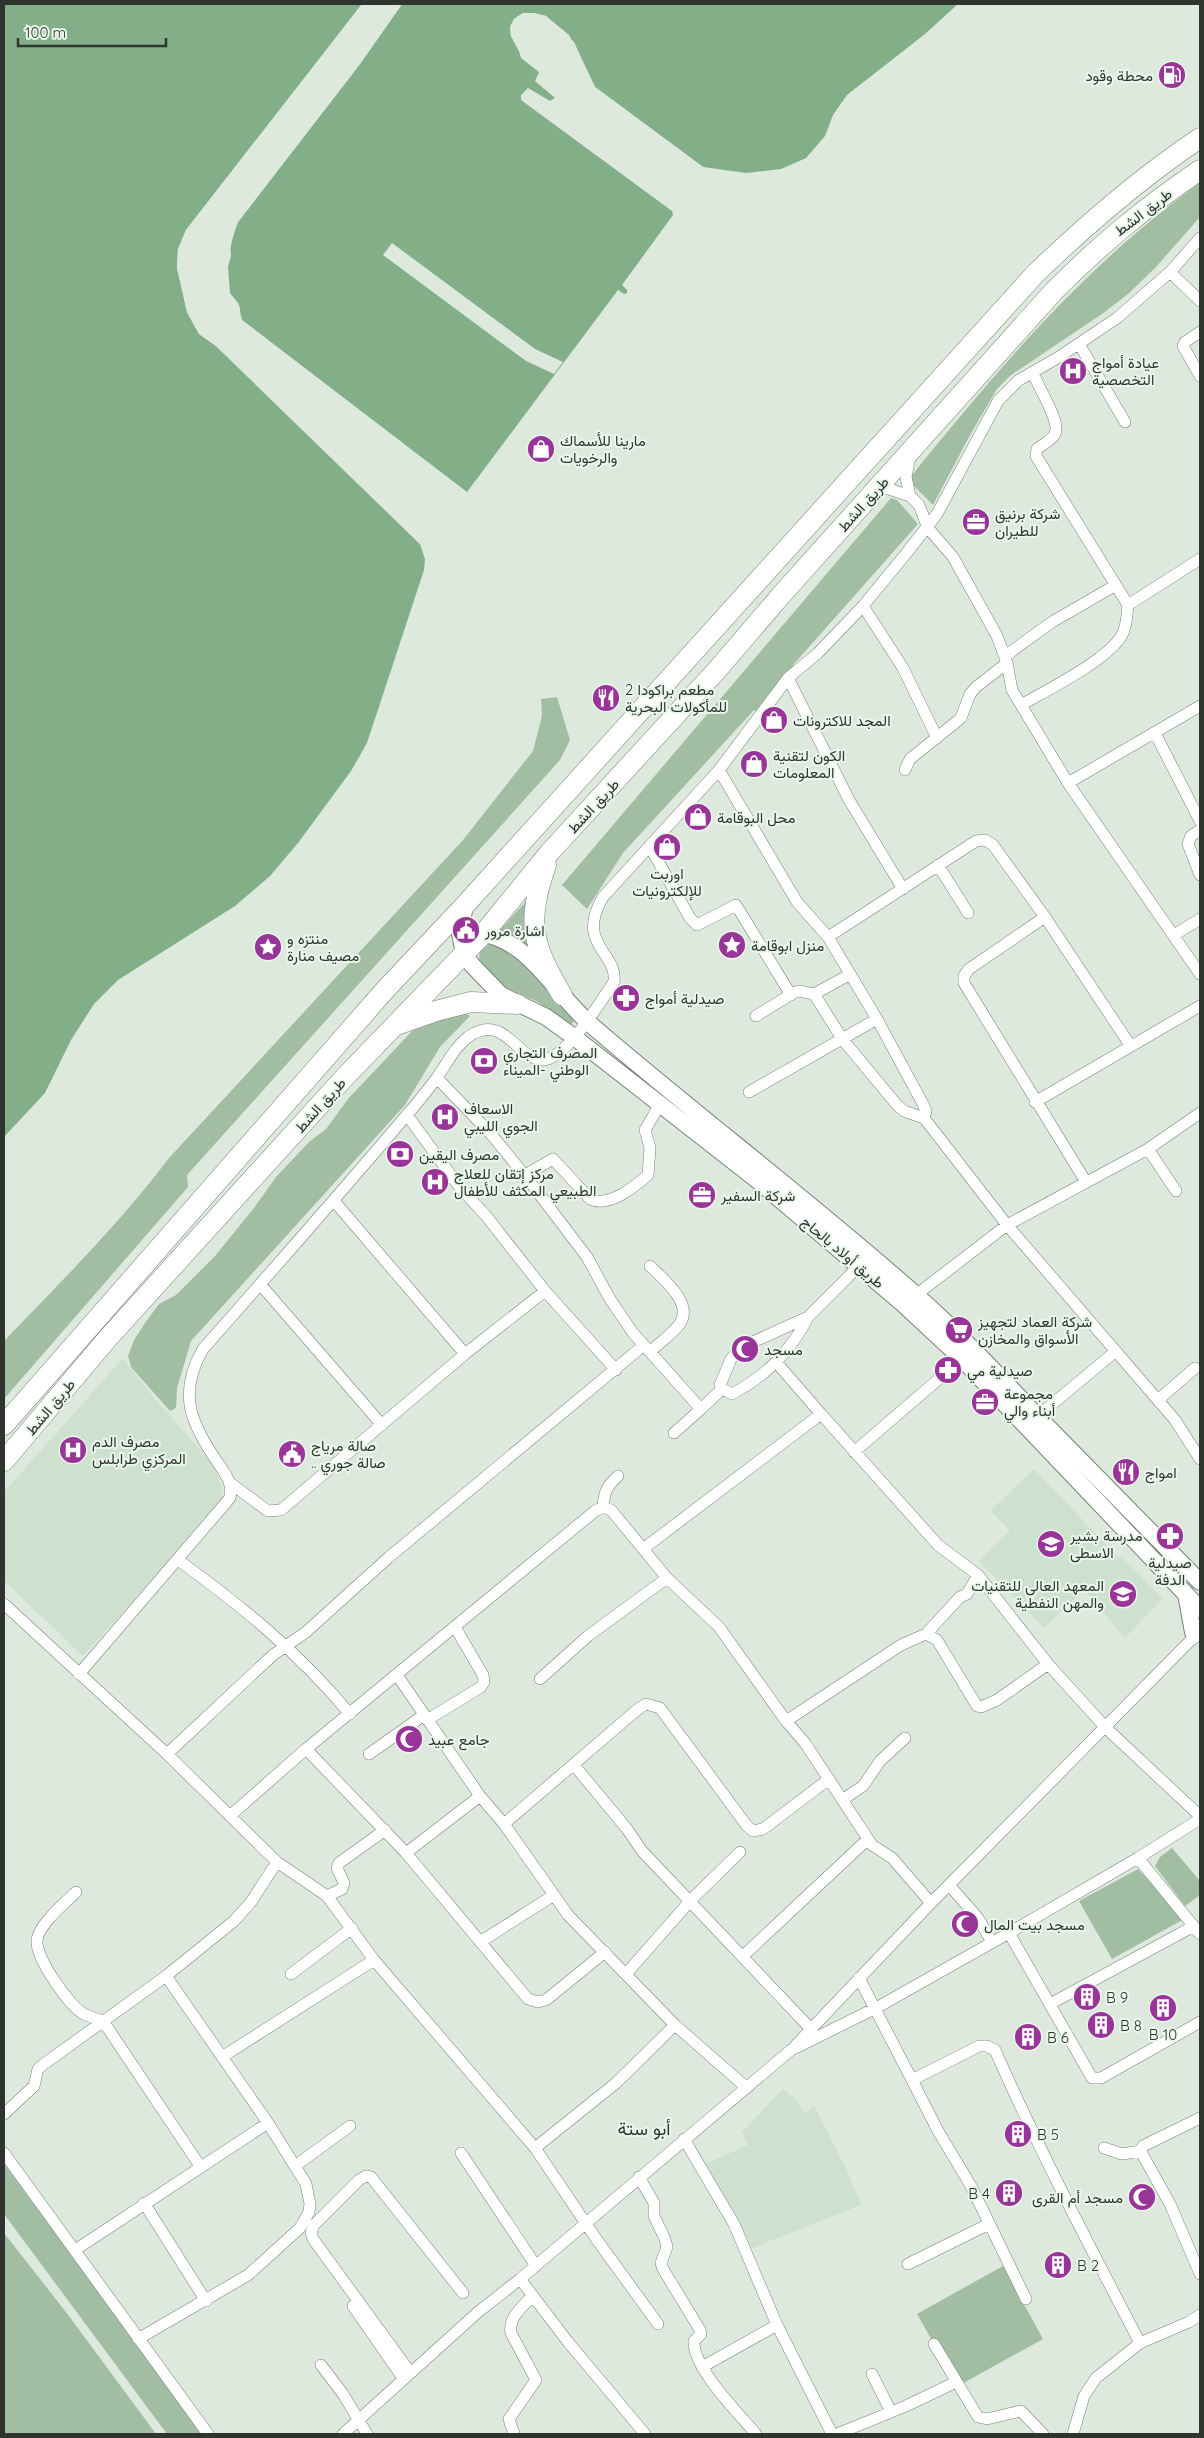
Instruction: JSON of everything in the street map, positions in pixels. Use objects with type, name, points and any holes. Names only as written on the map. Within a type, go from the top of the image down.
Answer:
[{"type":"highway","name":"طريق الشط","points":[[4,1425],[321,1062],[1035,274],[1082,229],[1131,187],[1200,138]]},
{"type":"highway","name":"طريق الشط","points":[[4,1461],[108,1338],[392,1026],[484,933],[550,852],[717,670],[1054,291],[1098,247],[1130,220],[1200,170]]},
{"type":"highway","points":[[550,852],[536,893],[534,928],[540,955],[562,995]]},
{"type":"highway","points":[[392,1026],[436,1010],[471,1002],[517,1004]]},
{"type":"main road","name":"طريق أولاد بالحاج","points":[[465,905],[460,933],[464,954],[485,980],[501,994],[517,1004],[546,1017],[574,1037],[757,1180],[859,1266],[962,1359],[1121,1523],[1200,1609]]},
{"type":"main road","name":"طريق أولاد بالحاج","points":[[431,940],[460,933],[484,933],[498,938],[520,952],[539,969],[587,1022],[771,1171],[916,1295],[974,1350],[1198,1578]]},
{"type":"main road","points":[[1186,1594],[1197,1634]]},
{"type":"street","points":[[545,1290],[464,1354],[281,1510],[272,1512],[264,1509],[230,1483],[195,1426],[190,1405],[190,1383],[197,1361],[204,1349],[408,1115],[437,1078],[456,1048],[480,1031],[492,1030],[504,1034],[529,1056],[539,1060],[554,1056],[587,1022],[614,982],[615,976],[594,933],[597,908],[604,897],[719,770],[788,678],[818,653],[864,606],[928,528],[998,401],[1019,380],[1079,344],[1117,318],[1170,272],[1200,238]]},
{"type":"street","points":[[1170,272],[1200,300]]},
{"type":"street","points":[[1200,332],[1185,342],[1183,346],[1200,376]]},
{"type":"street","points":[[1079,344],[1125,422]]},
{"type":"street","points":[[1021,705],[1102,656],[1116,645],[1123,634],[1127,622],[1128,605],[1036,456],[1037,449],[1052,437],[1056,428],[1054,417],[1036,384],[1033,372]]},
{"type":"street","points":[[910,496],[907,487],[906,467],[913,449]]},
{"type":"street","points":[[877,489],[889,489],[910,496],[919,505],[928,528],[958,565],[996,636],[1006,660],[1008,679],[1021,705],[1068,783],[1200,974]]},
{"type":"street","points":[[919,505],[940,509]]},
{"type":"street","points":[[1128,605],[1200,559]]},
{"type":"street","points":[[905,770],[910,758],[962,718],[970,694],[1006,660],[1052,622],[1116,585]]},
{"type":"street","points":[[864,606],[903,668],[937,738]]},
{"type":"street","points":[[788,678],[849,800],[903,889]]},
{"type":"street","points":[[1068,783],[1200,706]]},
{"type":"street","points":[[1155,733],[1200,820]]},
{"type":"street","points":[[719,770],[797,902],[828,937],[877,1018],[924,1104],[926,1110],[924,1118]]},
{"type":"street","points":[[1200,830],[1191,836],[1188,844],[1200,875]]},
{"type":"street","points":[[828,937],[976,841],[985,840],[993,845],[1045,917],[1130,1045]]},
{"type":"street","points":[[650,847],[690,918],[697,925],[736,905],[791,995]]},
{"type":"street","points":[[938,865],[968,913]]},
{"type":"street","points":[[1045,917],[976,964],[964,976],[967,990],[1086,1182]]},
{"type":"street","points":[[1174,935],[1200,919]]},
{"type":"street","points":[[756,1016],[799,991],[814,994],[849,974]]},
{"type":"street","points":[[814,994],[843,1040],[897,1105],[904,1111],[924,1118],[1008,1225],[1175,1420],[1200,1459]]},
{"type":"street","points":[[1035,1102],[1200,1006]]},
{"type":"street","points":[[750,1092],[843,1040],[877,1018]]},
{"type":"street","points":[[437,1078],[491,1134],[525,1175],[587,1257],[610,1299],[647,1349],[701,1409]]},
{"type":"street","points":[[525,1175],[553,1159],[590,1199],[601,1202],[609,1201],[648,1175],[650,1148],[645,1130],[660,1104]]},
{"type":"street","points":[[916,1295],[1008,1225],[1148,1149],[1200,1113]]},
{"type":"street","points":[[408,1115],[458,1185],[545,1290],[616,1370]]},
{"type":"street","points":[[1148,1149],[1176,1191]]},
{"type":"street","points":[[334,1200],[464,1354]]},
{"type":"street","points":[[167,1754],[273,1655],[306,1632],[388,1558],[616,1370],[680,1324],[683,1313],[678,1296],[650,1266]]},
{"type":"street","points":[[808,1317],[744,1346],[731,1359],[720,1385],[722,1389],[732,1394],[763,1375],[794,1340],[808,1317],[859,1266]]},
{"type":"street","points":[[260,1284],[382,1425]]},
{"type":"street","points":[[1038,1416],[1116,1352]]},
{"type":"street","points":[[854,1452],[962,1359]]},
{"type":"street","points":[[776,1362],[938,1545],[978,1575],[1048,1664],[1106,1728],[1200,1820],[1009,1934],[876,2008],[792,2050]]},
{"type":"street","points":[[1158,1400],[1195,1368]]},
{"type":"street","points":[[674,1433],[722,1389]]},
{"type":"street","points":[[643,1550],[821,1414]]},
{"type":"street","points":[[603,1507],[608,1486],[618,1476]]},
{"type":"street","points":[[79,1674],[228,1503],[231,1493],[230,1483]]},
{"type":"street","points":[[231,1815],[306,1749],[595,1511],[603,1507],[611,1510],[667,1578],[714,1621],[786,1721],[805,1743],[872,1845],[892,1858],[931,1904]]},
{"type":"street","points":[[178,1560],[238,1604],[286,1645],[350,1714]]},
{"type":"street","points":[[786,1721],[901,1645],[926,1634],[960,1597],[968,1594],[978,1575]]},
{"type":"street","points":[[540,1679],[588,1636],[667,1578]]},
{"type":"street","points":[[4,1604],[167,1754],[277,1862],[327,1896],[374,1960],[535,2148],[658,2324]]},
{"type":"street","points":[[369,1754],[481,1686],[484,1682],[483,1675],[455,1627]]},
{"type":"street","points":[[926,1634],[937,1640],[977,1706],[981,1707],[997,1700],[1048,1664]]},
{"type":"street","points":[[343,2434],[477,2313],[536,2266],[684,2139],[792,2050],[931,1904],[1197,1634]]},
{"type":"street","points":[[396,1675],[480,1796],[504,1824],[568,1915],[675,2025],[747,2088]]},
{"type":"street","points":[[504,1824],[642,1706],[651,1704],[660,1708],[752,1831],[763,1829],[829,1779]]},
{"type":"street","points":[[842,1800],[863,1786],[880,1761],[905,1738]]},
{"type":"street","points":[[306,1749],[406,1853],[528,1999],[538,2002],[549,1998],[605,1952]]},
{"type":"street","points":[[574,1765],[642,1851],[744,1956],[811,2029]]},
{"type":"street","points":[[406,1853],[480,1796]]},
{"type":"street","points":[[327,1896],[342,1889],[344,1883],[337,1868],[339,1863],[385,1830]]},
{"type":"street","points":[[744,1956],[868,1839]]},
{"type":"street","points":[[626,1974],[690,1901],[740,1852]]},
{"type":"street","points":[[1050,2004],[1197,1930],[1138,1858]]},
{"type":"street","points":[[4,2114],[34,2086],[38,2069],[166,1976],[234,1921],[251,1902],[277,1862]]},
{"type":"street","points":[[950,1886],[973,1912],[992,1942]]},
{"type":"street","points":[[76,1892],[46,1924],[37,1939],[39,1953],[69,2001],[83,2014],[102,2021],[200,2166]]},
{"type":"street","points":[[480,1942],[554,1895]]},
{"type":"street","points":[[291,1974],[352,1928]]},
{"type":"street","points":[[1009,1934],[1092,2078],[1096,2079],[1200,2022]]},
{"type":"street","points":[[222,2057],[374,1960]]},
{"type":"street","points":[[138,2339],[248,2275],[300,2228],[309,2212],[310,2204],[306,2184],[268,2123],[166,1976]]},
{"type":"street","points":[[859,1978],[938,2131],[971,2186],[1026,2299]]},
{"type":"street","points":[[535,2148],[616,2083],[675,2025]]},
{"type":"street","points":[[912,2080],[979,2046],[987,2046],[995,2050],[1064,2197],[1140,2343]]},
{"type":"street","points":[[1200,2118],[1143,2146],[1140,2150],[1170,2204],[1200,2274]]},
{"type":"street","points":[[75,2250],[268,2123]]},
{"type":"street","points":[[295,2166],[350,2126]]},
{"type":"street","points":[[684,2139],[734,2224],[777,2325],[832,2434]]},
{"type":"street","points":[[1104,2148],[1122,2154],[1141,2151]]},
{"type":"street","points":[[4,2153],[208,2434]]},
{"type":"street","points":[[461,2153],[536,2266]]},
{"type":"street","points":[[407,2375],[313,2238],[311,2232],[314,2225],[359,2180],[366,2176],[371,2177],[463,2293]]},
{"type":"street","points":[[639,2177],[654,2203],[654,2216],[665,2239],[667,2247],[662,2263],[663,2269],[700,2330],[701,2334],[694,2341],[693,2349],[702,2367],[756,2434]]},
{"type":"street","points":[[144,2203],[206,2301]]},
{"type":"street","points":[[908,2264],[989,2224]]},
{"type":"street","points":[[300,2228],[407,2375]]},
{"type":"street","points":[[520,2279],[573,2349],[642,2431],[630,2434]]},
{"type":"street","points":[[514,2434],[509,2424],[509,2419],[536,2380],[511,2333],[510,2326],[512,2319],[532,2296]]},
{"type":"street","points":[[1073,2434],[1084,2396],[1092,2382],[1140,2343],[1189,2322],[1200,2315]]},
{"type":"street","points":[[702,2367],[777,2325]]},
{"type":"street","points":[[934,2344],[980,2419],[1021,2411],[1043,2434]]},
{"type":"street","points":[[321,2364],[367,2434]]},
{"type":"street","points":[[872,2374],[890,2410],[889,2413]]},
{"type":"street","points":[[837,2434],[889,2413],[956,2382]]},
{"type":"shaded area","points":[[4,4],[362,4],[186,230],[178,249],[177,268],[187,312],[199,334],[216,346],[420,544],[425,559],[424,570],[367,743],[351,771],[298,843],[270,876],[235,906],[118,980],[94,1004],[71,1040],[45,1093],[4,1137]]},
{"type":"shaded area","points":[[402,4],[958,4],[925,34],[847,95],[833,115],[825,136],[806,158],[781,169],[746,173],[703,167],[595,87],[574,42],[546,16],[523,13],[514,19],[510,27],[511,36],[521,58],[539,72],[535,81],[555,98],[550,101],[528,88],[521,95],[521,100],[672,211],[673,215],[622,285],[627,290],[627,293],[624,294],[618,290],[467,492],[242,320],[239,305],[231,296],[228,288],[228,259],[238,222],[360,64]]},
{"type":"shaded area","points":[[1200,183],[1200,217],[1155,268],[1128,294],[1102,314],[1011,375],[997,389],[933,505],[908,480],[941,439],[1009,360],[1080,284],[1158,215]]},
{"type":"shaded area","points":[[891,498],[897,500],[918,524],[793,665],[795,667],[757,712],[754,710],[623,853],[587,909],[562,885]]},
{"type":"shaded area","points":[[557,697],[570,740],[560,760],[187,1175],[188,1187],[4,1399],[4,1341],[89,1252],[169,1158],[463,840],[533,751],[542,716],[541,699]]},
{"type":"shaded area","points":[[528,899],[530,949],[499,931]]},
{"type":"shaded area","points":[[492,942],[503,946],[540,978],[553,1000],[575,1020],[570,1026],[538,1002],[500,985],[479,959],[480,951]]},
{"type":"shaded area","points":[[461,1011],[470,1016],[440,1047],[405,1105],[191,1341],[177,1388],[176,1408],[170,1411],[131,1367],[128,1356],[134,1340],[145,1323],[159,1304],[176,1295],[215,1256],[254,1208],[276,1177],[309,1142],[326,1129],[348,1099],[415,1028]]},
{"type":"shaded area","points":[[123,1358],[155,1399],[217,1469],[224,1500],[83,1656],[4,1581],[4,1492]]},
{"type":"shaded area","name":"مدرسة بشير الاسطى","points":[[1034,1469],[1118,1557],[1107,1568],[1121,1556],[1163,1599],[1125,1638],[1084,1590],[1044,1628],[979,1561],[1010,1531],[990,1511]]},
{"type":"shaded area","points":[[1172,1848],[1200,1881],[1200,1895],[1185,1906],[1155,1866],[1160,1857]]},
{"type":"shaded area","points":[[1138,1869],[1184,1919],[1112,1959],[1079,1901]]},
{"type":"shaded area","points":[[783,2089],[793,2097],[805,2113],[814,2106],[847,2170],[861,2205],[752,2248],[705,2164],[748,2145],[742,2132]]},
{"type":"shaded area","points":[[4,2164],[204,2434],[167,2434],[4,2214]]},
{"type":"shaded area","points":[[4,2233],[69,2316],[156,2434],[4,2434]]},
{"type":"shaded area","points":[[1003,2266],[1043,2339],[958,2386],[917,2314]]},
{"type":"pier","points":[[362,4],[365,4],[188,232],[181,250],[180,268],[190,311],[201,332],[218,344],[422,542],[420,544],[216,346],[199,334],[187,312],[177,268],[178,249],[186,230]]},
{"type":"pier","points":[[399,4],[402,4],[360,64],[238,222],[230,242],[231,256],[228,267],[230,293],[238,303],[242,320],[464,491],[462,493],[240,322],[236,305],[230,299],[228,293],[225,267],[228,256],[228,242],[236,220],[358,62]]},
{"type":"pier","points":[[523,13],[546,16],[569,35],[595,87],[703,167],[701,169],[594,89],[571,43],[545,18],[534,15],[524,16],[516,20],[512,28],[513,35],[522,50],[519,51],[511,36],[510,27],[514,19]]},
{"type":"pier","points":[[392,243],[535,349],[563,362],[554,374],[526,361],[383,255]]},
{"type":"place","name":"محطة وقود","points":[[1172,75]]},
{"type":"place","name":"عيادة أمواج التخصصية","points":[[1073,371]]},
{"type":"place","name":"مارينا للأسماك والرخويات","points":[[541,449]]},
{"type":"place","name":"شركة برنيق للطيران","points":[[976,522]]},
{"type":"place","name":"مطعم براكودا 2 للمأكولات البحرية","points":[[606,698]]},
{"type":"place","name":"المجد للاكترونات","points":[[774,720]]},
{"type":"place","name":"الكون لتقنية المعلومات","points":[[754,764]]},
{"type":"place","name":"محل البوقامة","points":[[698,817]]},
{"type":"place","name":"اوربت للإلكترونيات","points":[[667,847]]},
{"type":"place","name":"اشارة مرور","points":[[466,930]]},
{"type":"place","name":"منزل ابوقامة","points":[[732,945]]},
{"type":"place","name":"منتزه و مصيف منارة","points":[[268,947]]},
{"type":"place","name":"صيدلية أمواج","points":[[626,998]]},
{"type":"place","name":"المصرف التجاري الوطني -الميناء","points":[[484,1061]]},
{"type":"place","name":"الاسعاف الجوي الليبي","points":[[445,1117]]},
{"type":"place","name":"مصرف اليقين","points":[[400,1154]]},
{"type":"place","name":"مركز إتقان للعلاج الطبيعي المكثف للأطفال","points":[[435,1182]]},
{"type":"place","name":"شركة السفير","points":[[702,1195]]},
{"type":"place","name":"شركة العماد لتجهيز الأسواق والمخازن","points":[[959,1330]]},
{"type":"place","name":"مسجد","points":[[745,1349]]},
{"type":"place","name":"صيدلية مي","points":[[948,1370]]},
{"type":"place","name":"مجموعة أبناء والي","points":[[985,1402]]},
{"type":"place","name":"مصرف الدم المركزي طرابلس","points":[[73,1450]]},
{"type":"place","name":"صالة مرياج .. صالة جوري","points":[[292,1454]]},
{"type":"place","name":"امواج","points":[[1126,1472]]},
{"type":"place","name":"صيدلية الدفة","points":[[1170,1536]]},
{"type":"place","name":"مدرسة بشير الاسطى","points":[[1051,1544]]},
{"type":"place","name":"المعهد العالي للتقنيات والمهن النفطية","points":[[1123,1594]]},
{"type":"place","name":"جامع عبيد","points":[[409,1739]]},
{"type":"place","name":"مسجد بيت المال","points":[[965,1924]]},
{"type":"place","name":"B 9","points":[[1087,1997]]},
{"type":"place","name":"B 10","points":[[1163,2008]]},
{"type":"place","name":"B 8","points":[[1101,2025]]},
{"type":"place","name":"B 6","points":[[1028,2037]]},
{"type":"place","name":"B 5","points":[[1018,2134]]},
{"type":"place","name":"B 4","points":[[1009,2193]]},
{"type":"place","name":"مسجد أم القرى","points":[[1142,2197]]},
{"type":"place","name":"B 2","points":[[1058,2265]]},
{"type":"district","name":"أبو ستة","points":[[644,2128]]}]
